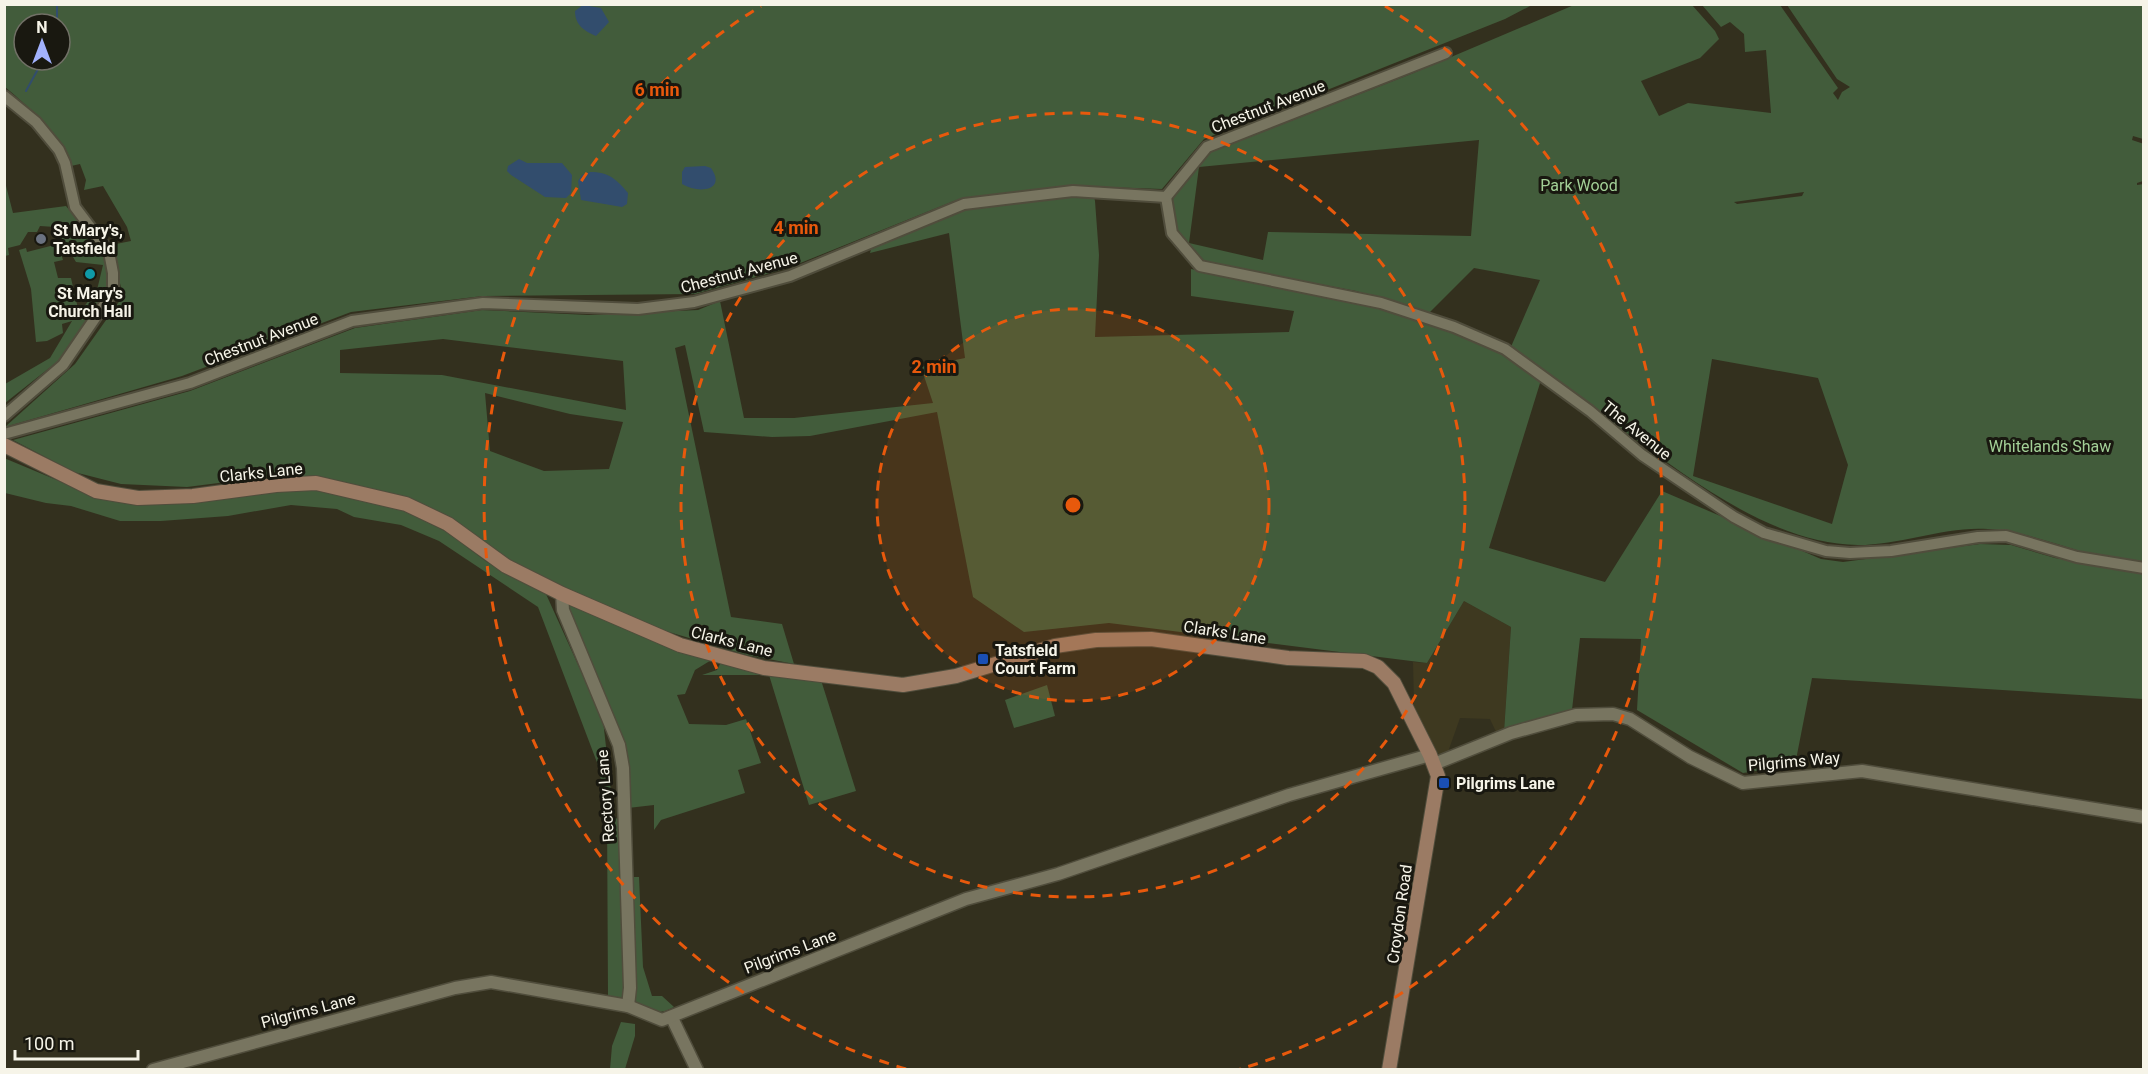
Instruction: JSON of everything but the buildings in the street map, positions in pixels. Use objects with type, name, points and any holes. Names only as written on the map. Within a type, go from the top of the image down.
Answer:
[{"type":"main road","name":"Clarks Lane","points":[[4,445],[96,491],[138,498],[193,496],[276,485],[316,483],[406,504],[448,524],[506,566],[562,594],[680,645],[764,668],[891,685],[920,684],[956,676],[1042,649],[1121,638],[1172,640],[1288,658],[1364,661],[1378,667],[1394,683],[1432,759]]},
{"type":"main road","name":"Croydon Road","points":[[1389,1070],[1437,790],[1432,759]]},
{"type":"street","name":"Chestnut Avenue","points":[[4,434],[190,383],[352,321],[483,303],[638,309],[694,302],[790,276],[964,204],[1073,191],[1166,197],[1207,147],[1446,53]]},
{"type":"street","points":[[4,96],[36,122],[61,155],[75,207],[109,252],[113,273],[113,292],[63,365],[4,416]]},
{"type":"street","name":"The Avenue","points":[[1166,197],[1172,233],[1200,266],[1382,303],[1452,326],[1504,349],[1590,411],[1641,455],[1734,517],[1764,533],[1826,551],[1850,554],[1890,551],[1978,537],[2006,536],[2077,557],[2144,568]]},
{"type":"street","name":"Rectory Lane","points":[[562,594],[563,610],[619,745],[623,768],[630,988],[628,1006]]},
{"type":"street","name":"Pilgrims Way","points":[[1432,759],[1510,733],[1576,715],[1613,714],[1630,719],[1690,757],[1743,783],[1802,779],[1862,771],[2144,817]]},
{"type":"street","name":"Pilgrims Lane","points":[[153,1070],[454,988],[490,982],[628,1006],[652,1018],[662,1020],[672,1018],[966,899],[1058,874],[1289,795],[1432,759]]},
{"type":"street","points":[[672,1018],[697,1070]]},
{"type":"shaded area","points":[[1464,601],[1511,627],[1504,732],[1498,736],[1490,719],[1460,718],[1449,749],[1449,756],[1438,756],[1429,747],[1414,705],[1413,662],[1427,663]]},
{"type":"green space","points":[[4,5],[1532,5],[1505,19],[1204,139],[1162,189],[1073,186],[954,201],[788,268],[695,294],[483,296],[351,312],[182,376],[5,427],[75,364],[123,296],[111,245],[131,241],[127,227],[103,186],[84,190],[86,180],[80,164],[71,166],[52,132],[5,87]]},
{"type":"green space","points":[[1574,5],[1692,5],[1715,31],[1719,39],[1700,58],[1641,81],[1659,116],[1688,103],[1771,113],[1766,50],[1745,52],[1744,34],[1730,22],[1721,27],[1702,5],[1780,5],[1838,88],[1833,93],[1838,100],[1842,92],[1850,87],[1837,79],[1787,5],[2143,5],[2143,139],[2133,136],[2132,140],[2144,144],[2143,181],[2137,183],[2137,185],[2144,184],[2143,562],[2104,557],[2027,535],[1988,529],[1956,530],[1890,542],[1858,545],[1827,542],[1796,534],[1765,522],[1707,490],[1510,349],[1540,280],[1474,268],[1428,314],[1356,291],[1203,262],[1177,232],[1170,199],[1193,167],[1211,152],[1411,74]],"holes":[[[1479,140],[1471,236],[1268,232],[1263,260],[1189,243],[1199,167]],[[1804,192],[1802,196],[1737,204],[1734,202]],[[1712,359],[1818,378],[1848,465],[1832,524],[1693,476]]]},
{"type":"green space","points":[[4,178],[13,213],[66,206],[103,250],[108,267],[108,290],[62,358],[5,403],[5,384],[50,358],[72,321],[62,324],[63,333],[47,341],[36,342],[31,289],[19,250],[26,248],[27,252],[58,244],[63,260],[54,262],[58,278],[71,278],[79,313],[97,290],[103,265],[76,262],[55,227],[40,226],[37,232],[28,232],[20,245],[8,248],[9,255],[5,256]]},
{"type":"green space","points":[[1072,196],[1094,197],[1099,255],[1095,337],[1289,332],[1294,311],[1191,296],[1191,269],[1396,310],[1499,349],[1541,380],[1489,548],[1605,582],[1662,491],[1821,559],[1843,562],[1980,544],[2011,545],[2055,558],[2143,573],[2143,699],[1812,678],[1795,765],[1743,773],[1637,710],[1641,639],[1580,638],[1572,710],[1504,732],[1511,627],[1464,601],[1427,663],[1109,623],[1024,632],[973,597],[937,412],[810,436],[772,437],[704,432],[685,345],[675,348],[731,617],[782,624],[794,664],[747,655],[645,625],[556,586],[510,562],[411,500],[317,477],[274,476],[187,487],[121,484],[74,472],[13,440],[190,391],[355,328],[482,310],[589,315],[698,310],[720,301],[744,418],[794,418],[933,403],[921,367],[965,358],[949,233],[870,253],[872,246],[965,209]],"holes":[[[443,339],[623,361],[626,410],[442,375],[340,373],[340,350]],[[485,393],[570,414],[623,422],[609,469],[544,471],[490,451]]]},
{"type":"green space","points":[[4,458],[95,496],[310,488],[403,510],[447,532],[487,562],[546,594],[603,720],[614,818],[620,819],[626,980],[624,1000],[608,996],[607,811],[598,765],[538,607],[439,541],[401,525],[354,517],[337,509],[291,505],[228,516],[161,521],[120,521],[71,506],[46,503],[5,493]]},
{"type":"green space","points":[[567,602],[713,659],[695,670],[685,694],[677,695],[689,724],[726,725],[746,719],[761,763],[738,770],[745,793],[661,820],[654,830],[654,805],[628,808],[621,736]]},
{"type":"green space","points":[[721,662],[821,680],[856,791],[809,805],[769,675],[702,675],[717,670]]},
{"type":"green space","points":[[1047,685],[1055,716],[1014,728],[1005,700]]},
{"type":"green space","points":[[631,877],[639,877],[643,967],[652,996],[662,996],[674,1007],[663,1011],[649,1011],[633,1004]]},
{"type":"green space","points":[[621,1022],[635,1024],[635,1036],[625,1069],[610,1069],[612,1046]]},
{"type":"water","points":[[583,5],[601,8],[609,22],[596,36],[578,24],[575,11]]},
{"type":"water","points":[[519,159],[527,163],[562,163],[572,175],[571,193],[566,198],[545,197],[511,175],[507,171],[508,166]]},
{"type":"water","points":[[685,167],[711,168],[715,176],[713,186],[696,189],[682,184],[682,172]]},
{"type":"water","points":[[590,172],[602,173],[616,180],[628,193],[627,204],[622,207],[581,200],[578,181],[582,175]]},
{"type":"waterway","points":[[57,4],[57,12]]},
{"type":"waterway","points":[[26,91],[36,72]]},
{"type":"place","name":"St Mary's, Tatsfield","points":[[41,239]]},
{"type":"place","name":"St Mary's Church Hall","points":[[90,274]]},
{"type":"place","name":"Tatsfield Court Farm","points":[[983,659]]},
{"type":"place","name":"Pilgrims Lane","points":[[1444,783]]},
{"type":"park label","name":"Park Wood","points":[[1579,185]]},
{"type":"park label","name":"Whitelands Shaw","points":[[2050,446]]}]
